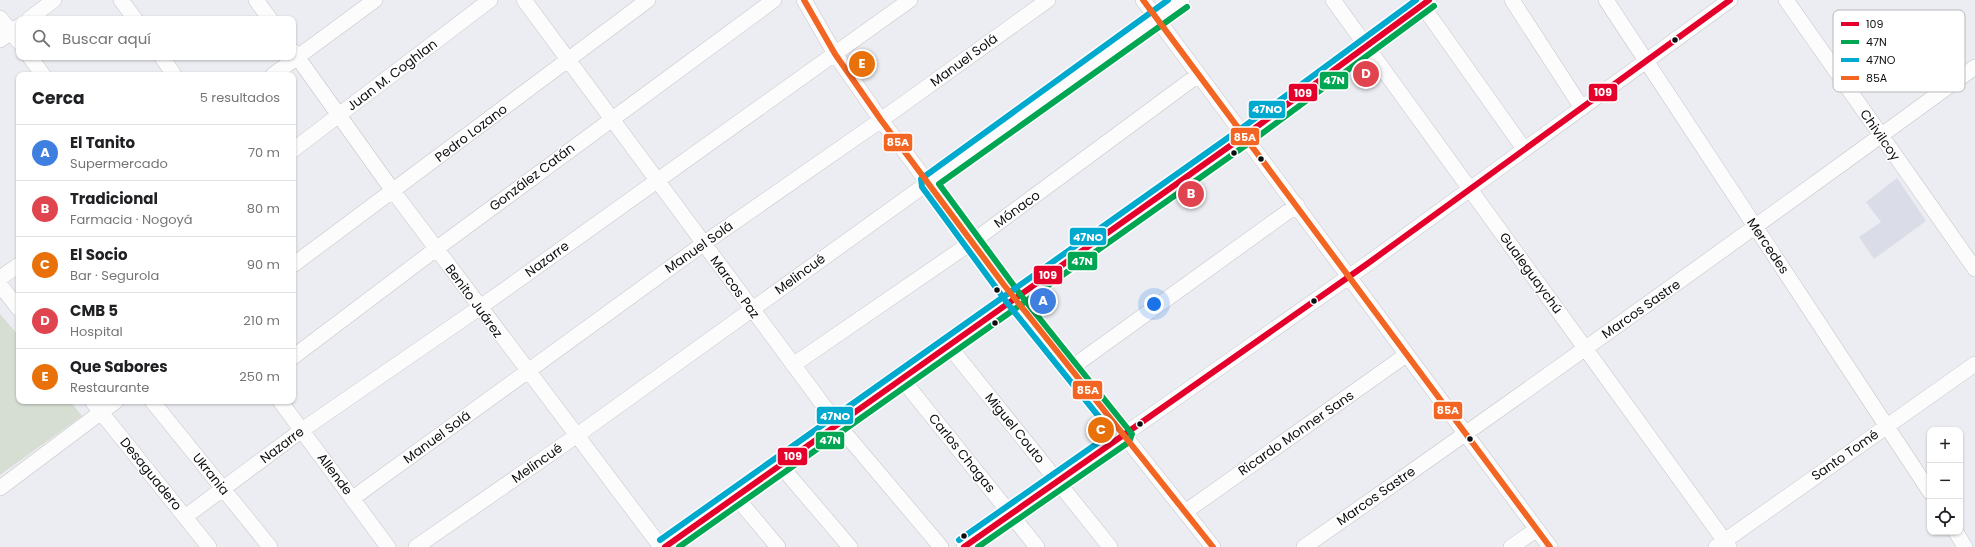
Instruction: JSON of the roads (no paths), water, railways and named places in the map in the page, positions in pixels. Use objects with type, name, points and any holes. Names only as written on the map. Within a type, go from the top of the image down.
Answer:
[{"type":"street","points":[[33,16],[54,0]]},
{"type":"street","points":[[121,0],[133,16]]},
{"type":"street","points":[[256,0],[268,16]]},
{"type":"street","points":[[296,53],[375,0]]},
{"type":"street","name":"Juan M. Coghlan","points":[[296,148],[490,0]]},
{"type":"street","name":"Marcos Paz","points":[[524,0],[751,310],[838,425],[941,547]]},
{"type":"street","name":"Pedro Lozano","points":[[296,263],[648,0]]},
{"type":"street","name":"González Catán","points":[[296,355],[611,119],[774,0]]},
{"type":"street","points":[[804,0],[835,54],[1014,299],[1071,368],[1213,547]]},
{"type":"street","name":"Nazarre","points":[[185,517],[302,430],[479,308],[910,0]]},
{"type":"street","name":"Manuel Solá","points":[[353,498],[703,244],[882,120],[1048,0]]},
{"type":"street","points":[[1143,0],[1198,75],[1245,135],[1406,355],[1550,547]]},
{"type":"street","name":"Melincué","points":[[416,547],[576,436],[1182,0]]},
{"type":"street","name":"Gualeguaychú","points":[[1333,0],[1585,348],[1723,545]]},
{"type":"street","points":[[1512,0],[1582,108]]},
{"type":"street","name":"Mercedes","points":[[1606,0],[1927,487]]},
{"type":"street","points":[[964,547],[1349,276],[1730,0]]},
{"type":"street","name":"Chivilcoy","points":[[1786,0],[1833,67]]},
{"type":"street","points":[[665,547],[1245,135],[1425,2],[1524,149]]},
{"type":"street","points":[[0,18],[12,35]]},
{"type":"street","name":"Benito Juárez","points":[[296,55],[340,115],[392,191],[526,371],[661,547]]},
{"type":"street","points":[[32,60],[41,72]]},
{"type":"street","points":[[164,60],[172,72]]},
{"type":"street","points":[[276,72],[289,60]]},
{"type":"street","name":"Marcos Sastre","points":[[1965,74],[1975,67]]},
{"type":"street","name":"Mónaco","points":[[793,365],[972,242],[1198,75]]},
{"type":"street","name":"Chivilcoy","points":[[1850,92],[1975,269]]},
{"type":"street","name":"Marcos Sastre","points":[[1304,547],[1466,434],[1941,92]]},
{"type":"street","points":[[1071,368],[1297,205]]},
{"type":"street","points":[[0,278],[16,267]]},
{"type":"street","points":[[0,286],[16,305]]},
{"type":"street","name":"Miguel Couto","points":[[950,346],[1110,547]]},
{"type":"street","name":"Ricardo Monner Sans","points":[[1185,512],[1406,355]]},
{"type":"street","name":"Santo Tomé","points":[[1723,545],[1975,364]]},
{"type":"street","name":"Carlos Chagas","points":[[902,379],[1037,547]]},
{"type":"street","name":"Ukrania","points":[[154,404],[270,547]]},
{"type":"street","name":"Allende","points":[[282,404],[388,547]]},
{"type":"street","points":[[0,488],[97,407]]},
{"type":"street","name":"Desaguadero","points":[[97,407],[209,547]]},
{"type":"street","points":[[780,465],[850,547]]},
{"type":"street","points":[[736,497],[778,547]]},
{"type":"street","points":[[1511,547],[1537,529]]},
{"type":"street","points":[[1958,535],[1966,547]]},
{"type":"place","name":"Que Sabores","points":[[862,64]]},
{"type":"place","name":"CMB 5","points":[[1366,74]]},
{"type":"place","name":"Tradicional","points":[[1191,194]]},
{"type":"place","name":"El Tanito","points":[[1043,301]]},
{"type":"place","name":"El Socio","points":[[1101,430]]}]
